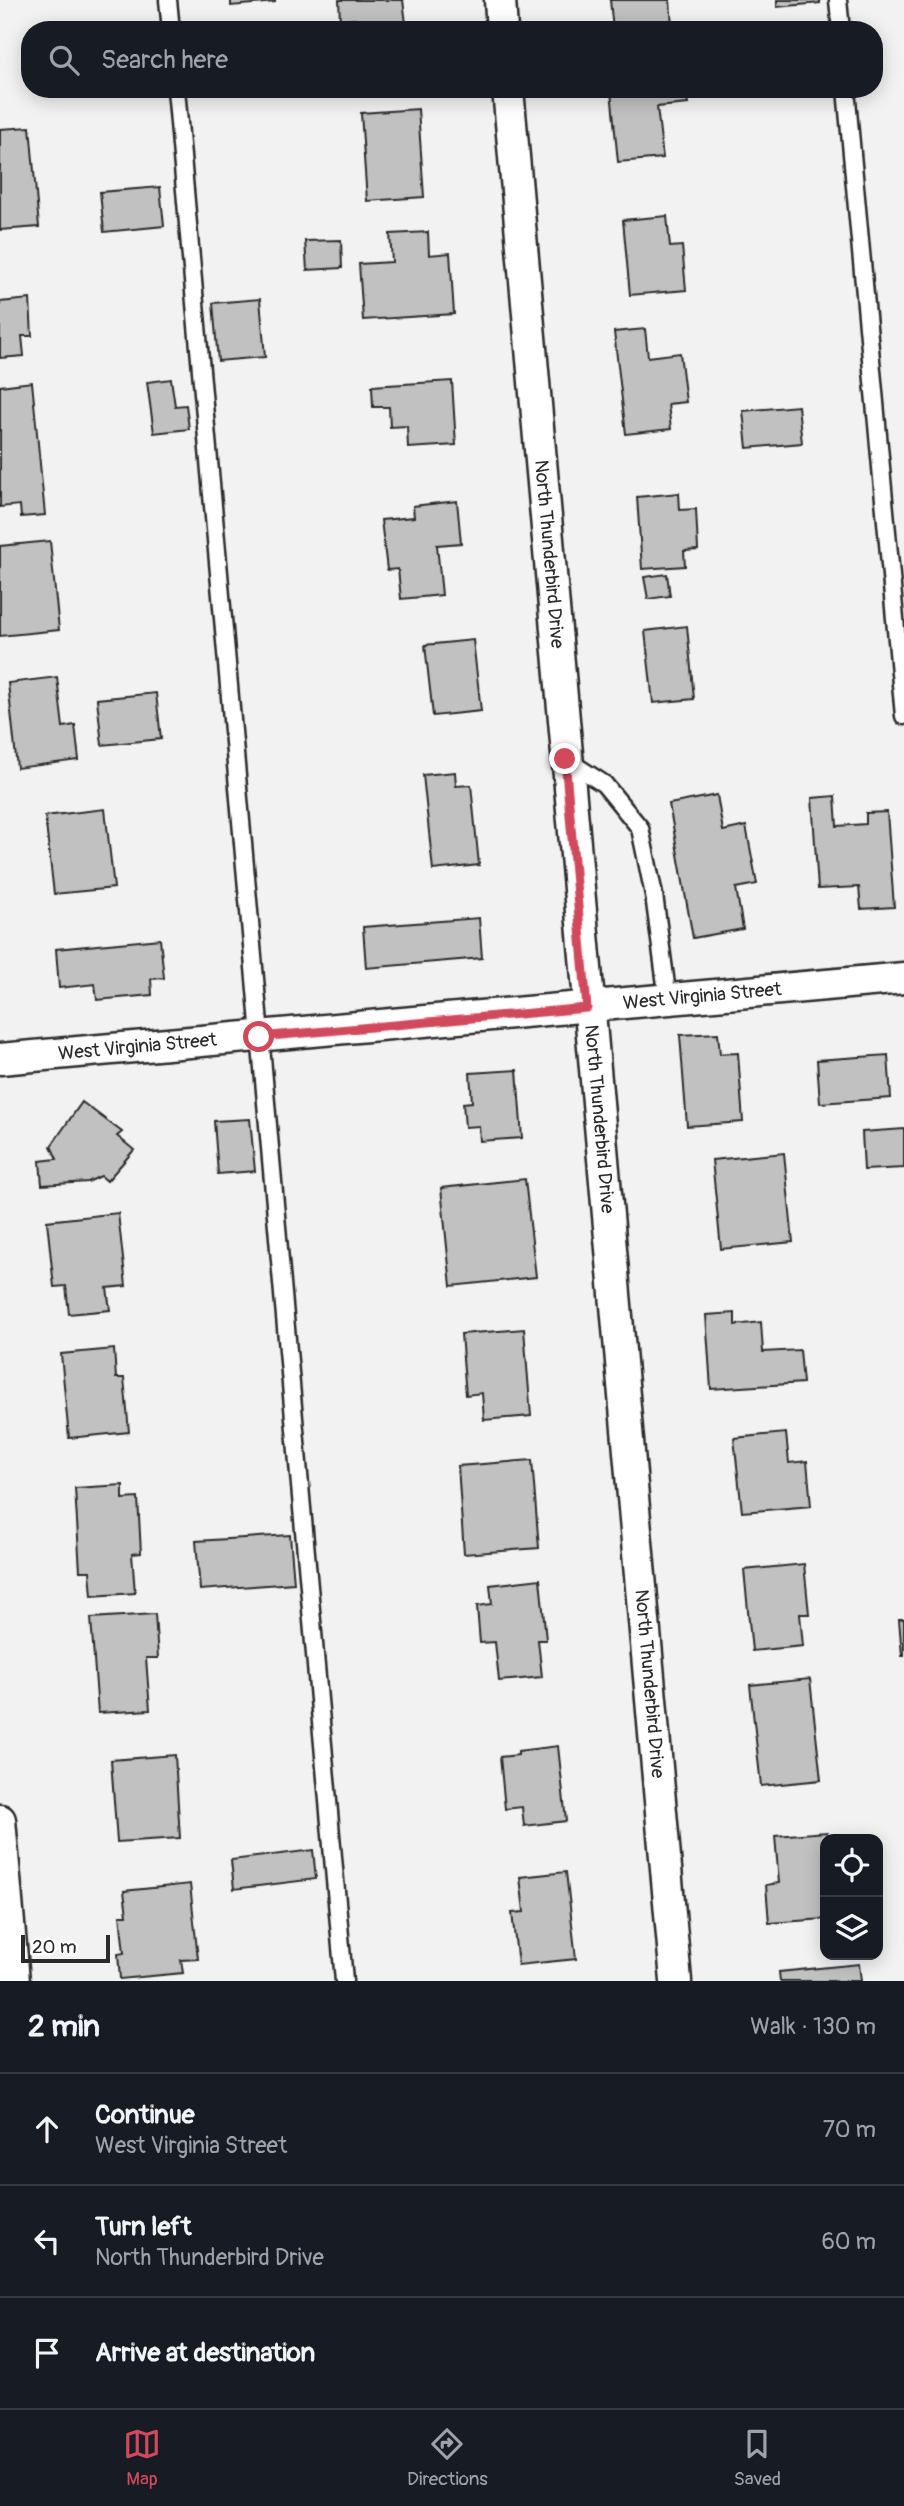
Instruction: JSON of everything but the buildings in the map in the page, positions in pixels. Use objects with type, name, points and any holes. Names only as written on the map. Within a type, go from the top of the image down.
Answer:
[{"type":"street","points":[[500,0],[501,21]]},
{"type":"street","name":"North Thunderbird Drive","points":[[509,98],[587,1008],[676,1981]]},
{"type":"street","name":"West Virginia Street","points":[[0,1059],[904,978]]},
{"type":"street","points":[[0,1820],[14,1981]]},
{"type":"lane","points":[[169,0],[170,21]]},
{"type":"lane","points":[[838,0],[840,21]]},
{"type":"lane","points":[[177,98],[344,1981]]},
{"type":"lane","points":[[847,98],[904,716]]},
{"type":"lane","points":[[565,759],[604,785],[640,828],[654,895],[668,1000]]},
{"type":"route","points":[[259,1037],[587,1008],[565,759]]}]
